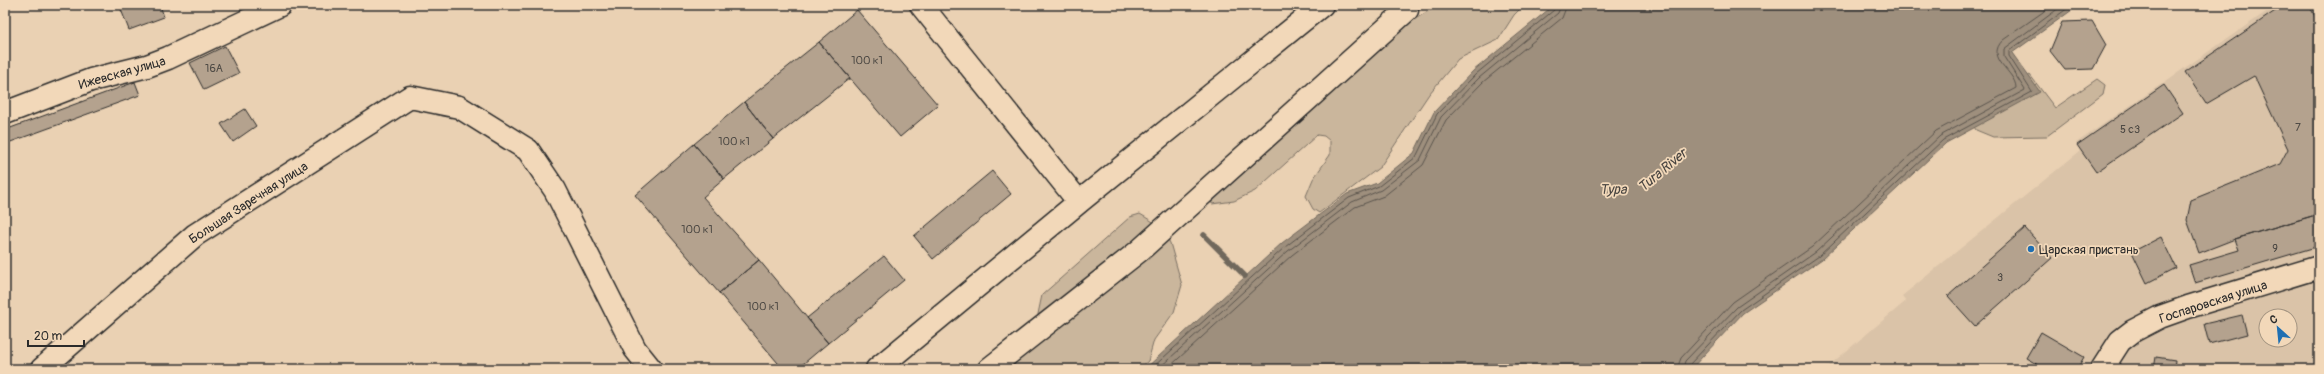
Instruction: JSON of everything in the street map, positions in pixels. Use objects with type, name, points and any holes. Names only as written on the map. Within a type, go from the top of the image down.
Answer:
[{"type":"street","name":"Ижевская улица","points":[[5,113],[91,80],[147,66],[168,58],[280,5]]},
{"type":"street","points":[[921,5],[1079,202]]},
{"type":"street","points":[[877,369],[1079,202],[1322,5]]},
{"type":"street","points":[[989,369],[1140,251],[1407,10]]},
{"type":"street","name":"Большая Заречная улица","points":[[42,369],[195,235],[410,97],[459,107],[528,150],[555,190],[636,349],[651,369]]},
{"type":"street","name":"Госпаровская улица","points":[[2102,369],[2120,341],[2133,331],[2160,317],[2319,267]]},
{"type":"shaded area","points":[[1438,5],[1524,5],[1514,15],[1498,40],[1458,59],[1429,94],[1380,167],[1319,213],[1313,209],[1306,196],[1313,179],[1330,155],[1330,141],[1324,136],[1317,135],[1255,191],[1234,201],[1212,204],[1211,197],[1394,32]]},
{"type":"shaded area","points":[[2276,5],[2319,5],[2319,369],[1825,369],[1906,301],[1902,296],[2080,151],[2076,143]]},
{"type":"shaded area","points":[[2030,75],[2055,108],[2097,79],[2105,85],[2103,94],[2047,136],[1993,137],[1976,130],[1971,122],[1971,111]]},
{"type":"shaded area","points":[[1140,214],[1160,226],[1170,243],[1182,285],[1174,312],[1154,340],[1148,361],[1139,369],[1007,369],[1033,348],[1040,335],[1038,314],[1042,295],[1130,217]]},
{"type":"water","name":"Тура","points":[[1554,5],[2079,5],[2012,53],[2040,92],[1946,143],[1822,259],[1743,313],[1691,369],[1145,369],[1282,243],[1347,194],[1377,183],[1414,153],[1434,112],[1473,71]]},
{"type":"building","points":[[126,5],[160,5],[164,17],[129,30],[120,7]]},
{"type":"building","points":[[2284,5],[2309,5],[2319,24],[2319,214],[2235,239],[2199,253],[2187,220],[2191,200],[2280,164],[2288,149],[2254,76],[2206,104],[2185,72]]},
{"type":"building","points":[[857,10],[938,105],[900,137],[819,42]]},
{"type":"building","points":[[2092,21],[2106,45],[2093,69],[2065,70],[2050,51],[2062,22]]},
{"type":"building","points":[[819,42],[850,78],[773,139],[744,102]]},
{"type":"building","points":[[225,46],[239,73],[204,90],[190,63]]},
{"type":"building","points":[[135,82],[140,95],[5,144],[5,130]]},
{"type":"building","points":[[2164,85],[2183,113],[2096,172],[2077,145]]},
{"type":"building","points":[[744,102],[773,139],[724,179],[694,144]]},
{"type":"building","points":[[245,109],[256,126],[233,142],[221,124]]},
{"type":"building","points":[[694,144],[724,179],[703,197],[759,260],[719,293],[635,195]]},
{"type":"building","points":[[992,171],[1011,194],[933,259],[914,236]]},
{"type":"building","points":[[5,198],[10,204],[5,208]]},
{"type":"building","points":[[2319,214],[2319,246],[2195,283],[2189,265],[2239,250],[2235,239]]},
{"type":"building","points":[[2025,228],[2052,258],[1975,326],[1948,296]]},
{"type":"building","points":[[2161,237],[2176,268],[2147,283],[2132,252]]},
{"type":"building","points":[[884,256],[904,280],[828,343],[807,318]]},
{"type":"building","points":[[759,260],[828,343],[797,369],[783,369],[719,293]]},
{"type":"building","points":[[2242,315],[2247,334],[2209,344],[2204,324]]},
{"type":"building","points":[[2041,332],[2084,357],[2077,369],[2045,369],[2026,358]]},
{"type":"building","points":[[2156,357],[2175,360],[2174,369],[2154,369]]},
{"type":"waterway","points":[[1204,235],[1245,276]]},
{"type":"place","name":"Царская пристань","points":[[2031,249]]},
{"type":"water label","name":"Tura River","points":[[1662,170]]}]
